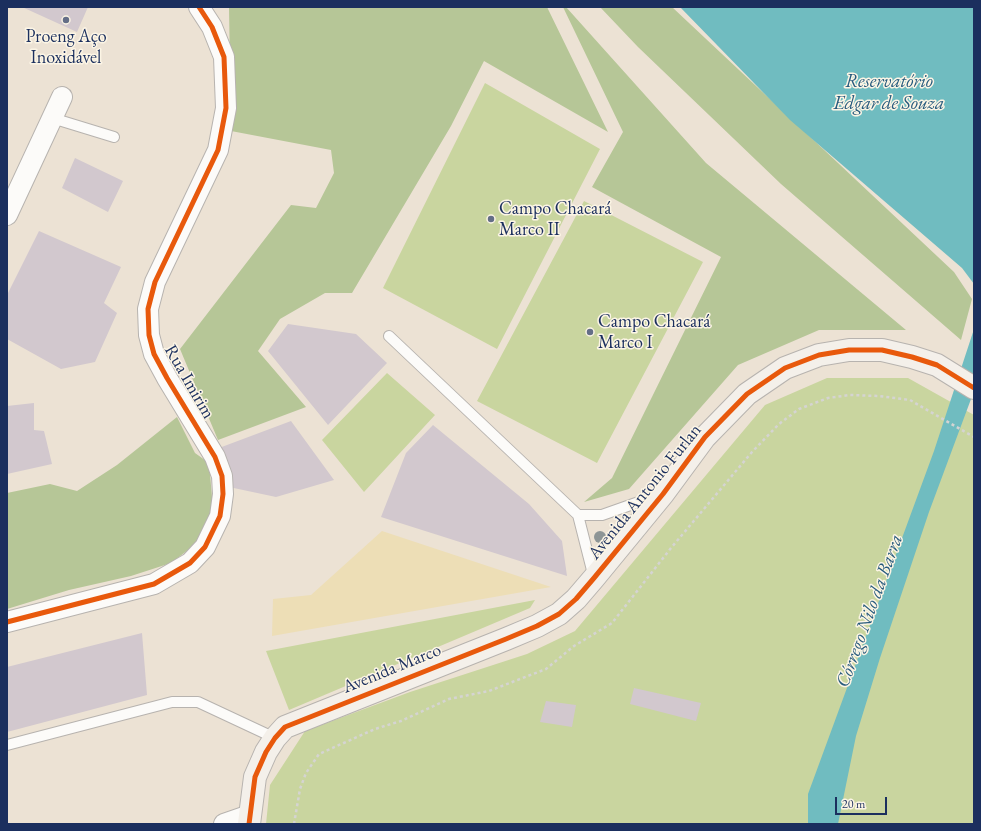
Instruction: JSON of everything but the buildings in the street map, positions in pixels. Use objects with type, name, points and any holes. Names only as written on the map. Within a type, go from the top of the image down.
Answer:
[{"type":"main road","name":"Avenida Antonio Furlan","points":[[594,578],[663,494],[705,437],[747,394],[785,368],[819,355],[849,350],[882,350],[905,355],[937,365],[974,388]]},
{"type":"main road","name":"Avenida Marco","points":[[249,819],[256,777],[266,752],[275,738],[285,727],[537,626],[559,614],[576,599],[594,578]]},
{"type":"street","name":"Rua Imirim","points":[[7,622],[154,584],[190,563],[205,547],[220,516],[222,476],[215,457],[154,354],[149,334],[148,322],[148,310],[155,282],[218,150],[226,108],[224,57],[212,27],[199,7]]},
{"type":"street","points":[[7,215],[62,97]]},
{"type":"street","points":[[224,824],[249,819]]},
{"type":"lane","points":[[52,118],[114,136]]},
{"type":"lane","points":[[389,336],[578,515],[594,578]]},
{"type":"lane","points":[[578,515],[602,516],[663,494]]},
{"type":"lane","points":[[7,745],[172,702],[198,702],[275,738]]},
{"type":"path","points":[[294,824],[300,790],[306,772],[319,754],[375,729],[401,721],[449,699],[489,691],[546,669],[574,646],[612,624],[671,548],[752,452],[778,424],[799,409],[828,398],[850,395],[879,396],[910,400],[974,437]]},
{"type":"green space","points":[[229,7],[547,7],[608,132],[484,61],[451,126],[352,293],[325,293],[280,319],[258,351],[306,407],[218,440],[180,349],[291,205],[316,208],[334,173],[331,150],[231,131]]},
{"type":"green space","points":[[563,7],[566,7],[706,163],[906,330],[819,330],[738,365],[629,489],[584,502],[612,478],[721,257],[592,187],[623,132]]},
{"type":"green space","points":[[600,7],[672,7],[954,272],[972,299],[961,340],[781,184],[638,47]]},
{"type":"green space","name":"Campo Chacará Marco II","points":[[485,83],[600,149],[497,349],[383,288]]},
{"type":"green space","name":"Campo Chacará Marco I","points":[[584,201],[703,262],[597,463],[477,401]]},
{"type":"green space","points":[[387,373],[435,415],[364,492],[322,440]]},
{"type":"green space","points":[[827,378],[908,378],[974,415],[974,824],[266,824],[270,785],[305,731],[410,692],[527,654],[575,631],[765,405]]},
{"type":"green space","points":[[177,417],[195,453],[209,463],[213,508],[201,540],[171,563],[131,576],[69,590],[7,609],[7,493],[50,484],[77,491],[117,465]]},
{"type":"green space","points":[[535,600],[530,608],[289,710],[266,651]]},
{"type":"sand","points":[[382,531],[551,587],[272,636],[273,599],[311,595]]},
{"type":"water","name":"Reservatório Edgar de Souza","points":[[680,7],[974,7],[974,284],[962,268],[790,120]]},
{"type":"water","points":[[974,329],[974,391],[929,512],[880,658],[856,736],[838,824],[808,824],[808,794],[934,451]]},
{"type":"cycle path","points":[[7,622],[154,584],[190,563],[205,547],[220,516],[223,494],[222,476],[215,457],[154,354],[149,335],[148,309],[155,282],[218,150],[226,108],[224,57],[212,27],[199,7]]},
{"type":"cycle path","points":[[249,824],[255,777],[266,752],[275,738],[285,727],[506,639],[537,626],[559,614],[576,599],[594,578],[663,494],[705,437],[747,394],[785,368],[819,355],[849,350],[882,350],[937,365],[974,388]]},
{"type":"place","name":"Proeng Aço Inoxidável","points":[[66,20]]},
{"type":"place","name":"Campo Chacará Marco II","points":[[491,219]]},
{"type":"place","name":"Campo Chacará Marco I","points":[[590,332]]},
{"type":"water label","name":"Córrego Nilo da Barra","points":[[870,611]]}]
